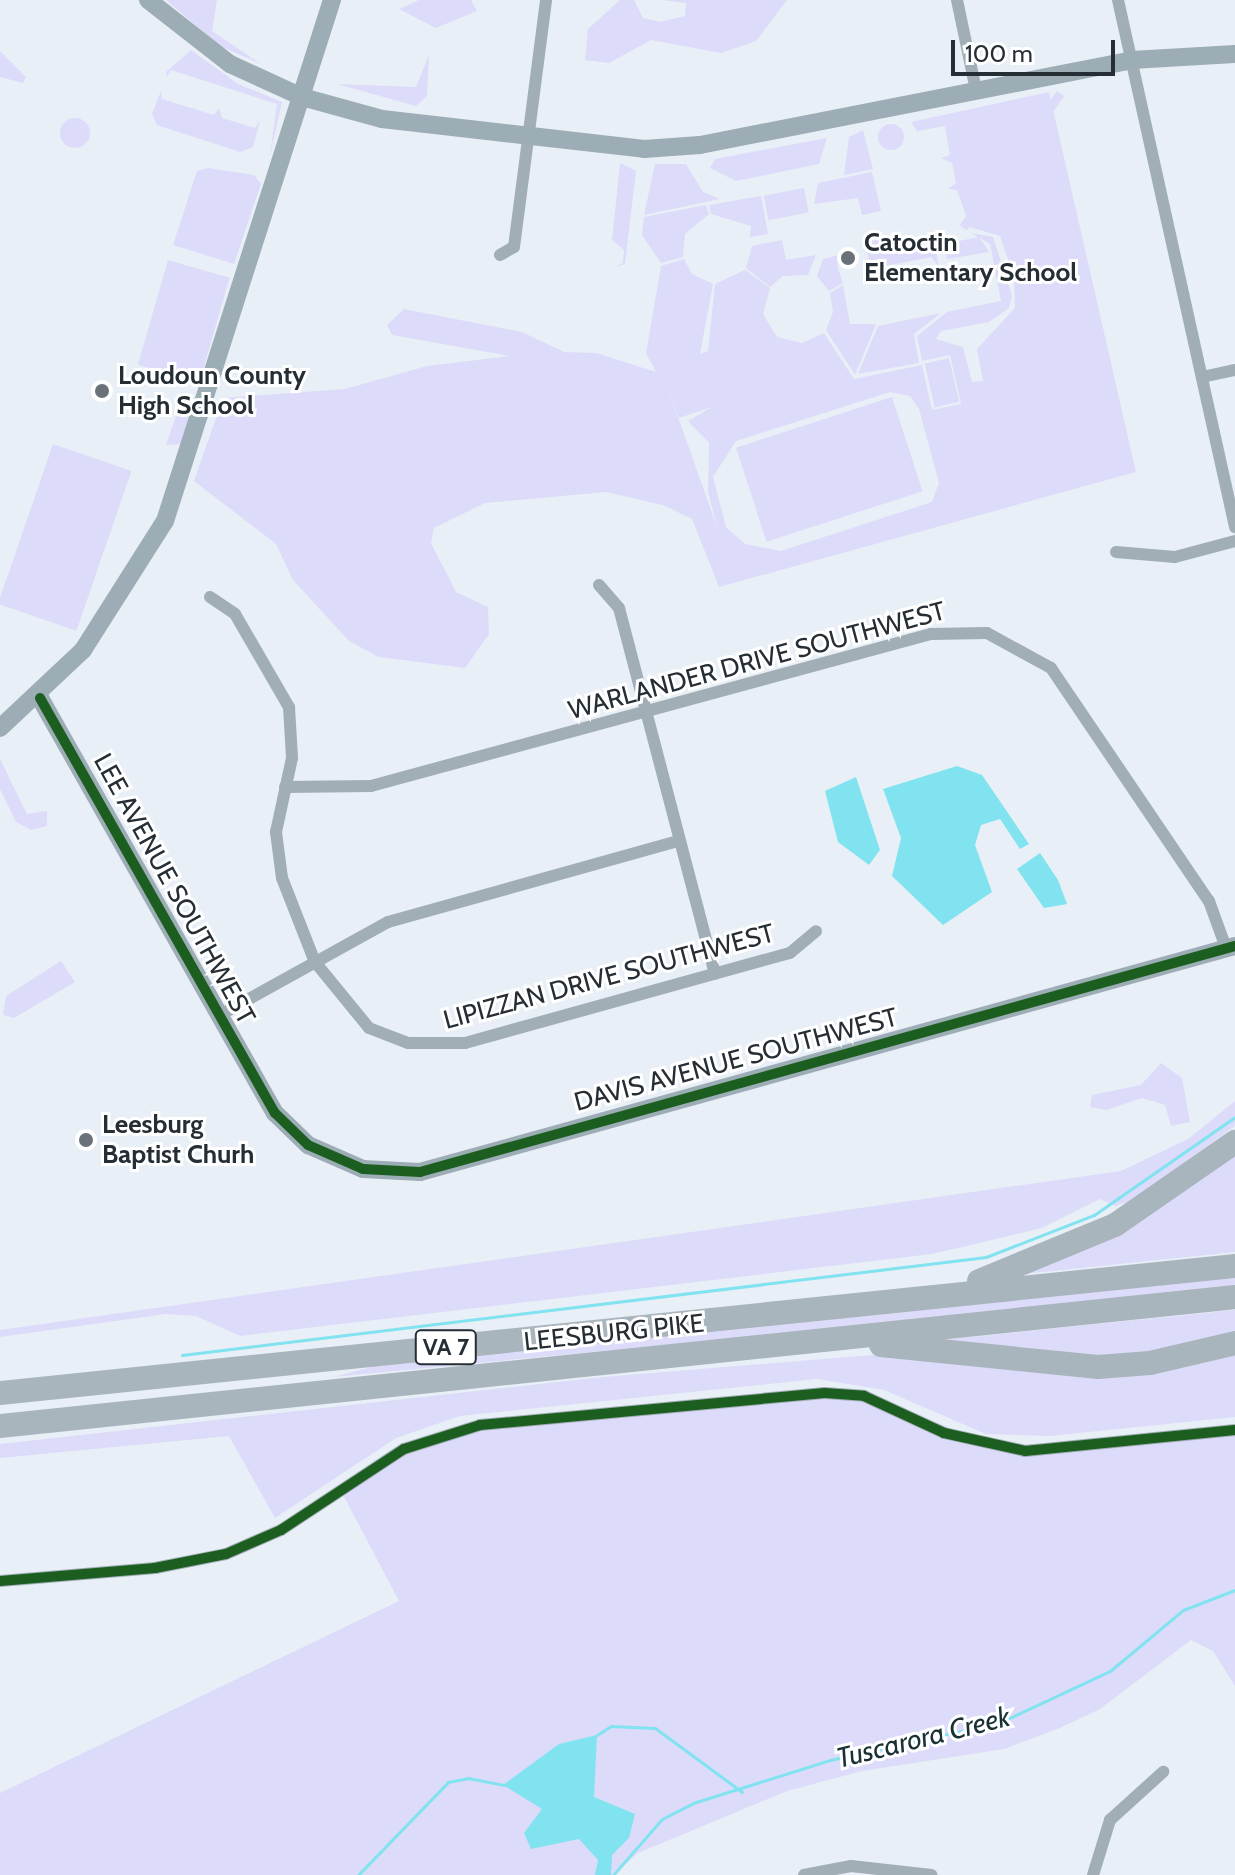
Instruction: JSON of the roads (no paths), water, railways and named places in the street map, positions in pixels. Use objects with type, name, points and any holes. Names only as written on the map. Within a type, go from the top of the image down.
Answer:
[{"type":"highway","points":[[892,1302],[1005,1274],[1067,1249],[1139,1210],[1235,1142]]},
{"type":"highway","name":"LEESBURG PIKE","points":[[0,1393],[1235,1266]]},
{"type":"highway","name":"LEESBURG PIKE","points":[[0,1426],[1235,1297]]},
{"type":"highway","points":[[766,1345],[905,1346],[1098,1367],[1150,1363],[1235,1343]]},
{"type":"street","points":[[148,0],[230,64],[302,97],[382,119],[644,149],[700,145],[1132,60],[1235,54]]},
{"type":"street","points":[[0,728],[40,698],[113,611],[174,501],[332,0]]},
{"type":"street","points":[[500,255],[514,247],[546,0]]},
{"type":"street","points":[[957,0],[976,90]]},
{"type":"street","points":[[1118,0],[1235,527]]},
{"type":"street","points":[[1202,377],[1235,370]]},
{"type":"street","points":[[1116,552],[1175,557],[1235,541]]},
{"type":"street","points":[[599,585],[615,596],[715,974]]},
{"type":"street","name":"LIPIZZAN DRIVE SOUTHWEST","points":[[210,597],[235,614],[281,685],[292,731],[277,855],[315,962],[369,1028],[442,1046],[790,953],[816,931]]},
{"type":"street","name":"WARLANDER DRIVE SOUTHWEST","points":[[285,787],[371,786],[931,634],[967,630],[1008,639],[1051,668],[1209,901],[1230,947]]},
{"type":"street","name":"LEE AVENUE SOUTHWEST","points":[[40,698],[268,1102]]},
{"type":"street","points":[[220,1015],[403,916],[679,841]]},
{"type":"street","name":"DAVIS AVENUE SOUTHWEST","points":[[268,1102],[288,1130],[331,1158],[381,1173],[420,1172],[1230,947]]},
{"type":"street","points":[[0,1581],[155,1568],[226,1554],[281,1530],[404,1449],[480,1425],[825,1393],[864,1396],[944,1433],[1025,1451],[1235,1430]]},
{"type":"street","points":[[1093,1875],[1110,1820],[1163,1772]]},
{"type":"street","points":[[804,1875],[851,1866],[931,1875]]},
{"type":"water","points":[[957,766],[982,775],[1029,844],[1020,849],[1000,819],[981,825],[975,845],[992,892],[943,925],[892,876],[901,838],[883,789]]},
{"type":"water","points":[[856,777],[880,850],[869,865],[838,842],[825,791]]},
{"type":"water","points":[[1040,853],[1058,880],[1067,904],[1044,908],[1017,869]]},
{"type":"water","points":[[597,1735],[594,1797],[635,1814],[629,1838],[612,1855],[611,1875],[595,1875],[598,1860],[579,1839],[531,1849],[524,1833],[542,1809],[503,1785],[559,1744]]},
{"type":"waterway","points":[[182,1355],[986,1257],[1094,1215],[1235,1117]]},
{"type":"waterway","name":"Tuscarora Creek","points":[[613,1875],[662,1819],[693,1803],[830,1760],[1001,1722],[1110,1671],[1183,1610],[1235,1590]]},
{"type":"waterway","points":[[597,1735],[611,1726],[655,1728],[742,1792]]},
{"type":"waterway","points":[[358,1875],[448,1782],[468,1778],[503,1785]]},
{"type":"place","name":"Catoctin Elementary School","points":[[848,258]]},
{"type":"place","name":"Loudoun County High School","points":[[102,391]]},
{"type":"place","name":"Leesburg Baptist Churh","points":[[86,1140]]}]
